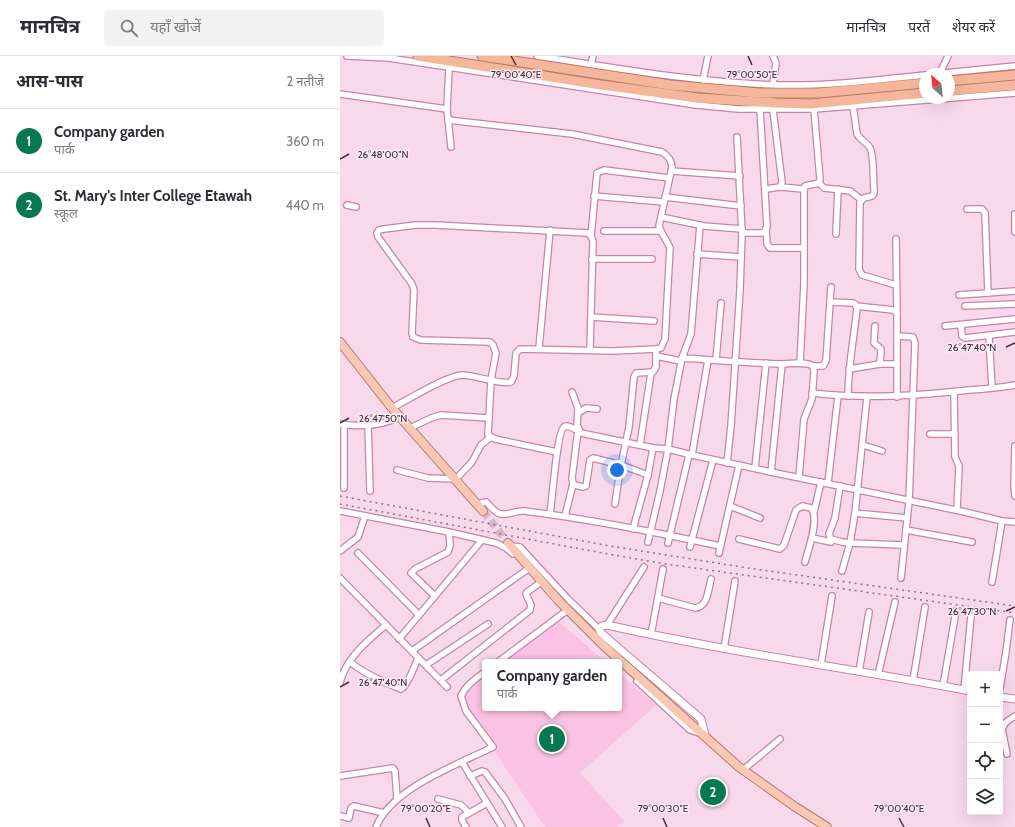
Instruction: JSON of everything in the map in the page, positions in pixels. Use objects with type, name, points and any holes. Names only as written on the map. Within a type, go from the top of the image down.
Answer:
[{"type":"highway","points":[[418,56],[601,85],[698,98],[811,104],[919,94]]},
{"type":"highway","points":[[482,56],[670,85],[759,93],[819,93],[919,84]]},
{"type":"highway","points":[[955,80],[1015,75]]},
{"type":"highway","points":[[955,90],[1015,85]]},
{"type":"main road","points":[[340,342],[392,408],[484,511]]},
{"type":"main road","points":[[510,545],[558,600],[621,659]]},
{"type":"main road","points":[[622,660],[743,770],[827,827]]},
{"type":"street","points":[[347,56],[388,58],[696,105],[760,110],[814,109],[1015,93]]},
{"type":"street","points":[[537,56],[704,80],[773,84],[826,83],[919,75]]},
{"type":"street","points":[[591,64],[592,56]]},
{"type":"street","points":[[704,80],[708,56]]},
{"type":"street","points":[[773,56],[776,63],[773,84]]},
{"type":"street","points":[[941,68],[948,56]]},
{"type":"street","points":[[955,72],[1015,66]]},
{"type":"street","points":[[449,68],[447,109],[451,147]]},
{"type":"street","points":[[340,94],[447,109]]},
{"type":"street","points":[[853,106],[857,134],[869,146],[872,152],[874,193],[872,196],[860,202],[860,272],[862,275],[896,285]]},
{"type":"street","points":[[814,109],[820,172],[819,183]]},
{"type":"street","points":[[760,110],[766,189],[767,244],[770,248],[804,248]]},
{"type":"street","points":[[773,110],[782,182],[780,187]]},
{"type":"street","points":[[392,408],[443,381],[456,376],[464,375],[508,383],[511,382],[514,376],[518,350],[525,348],[613,351],[656,350],[661,348],[666,339],[670,248],[668,241],[660,231],[659,226],[671,171],[671,161],[668,155],[662,152],[572,134],[448,120]]},
{"type":"street","points":[[727,463],[731,430],[742,231],[737,137]]},
{"type":"street","points":[[590,350],[593,241],[591,236],[597,173],[604,170],[669,178]]},
{"type":"street","points":[[671,171],[740,176]]},
{"type":"street","points":[[819,183],[824,188],[850,191],[862,200]]},
{"type":"street","points":[[800,363],[804,284],[804,189],[808,185],[819,183]]},
{"type":"street","points":[[766,189],[780,187],[804,189]]},
{"type":"street","points":[[836,234],[838,189]]},
{"type":"street","points":[[594,196],[741,206]]},
{"type":"street","points":[[347,205],[356,207]]},
{"type":"street","points":[[967,209],[982,209],[985,213],[988,293]]},
{"type":"street","points":[[1015,214],[1015,232]]},
{"type":"street","points":[[661,216],[700,225],[742,231],[762,233],[766,229]]},
{"type":"street","points":[[557,452],[515,444],[488,435],[491,380],[496,353],[493,345],[490,342],[421,340],[414,337],[412,333],[414,290],[412,284],[378,237],[377,233],[379,230],[384,228],[416,225],[582,232],[588,233],[591,236]]},
{"type":"street","points":[[648,542],[668,449],[674,399],[682,359],[690,334],[700,225]]},
{"type":"street","points":[[539,348],[550,230]]},
{"type":"street","points":[[604,231],[660,231]]},
{"type":"street","points":[[896,239],[897,397]]},
{"type":"street","points":[[698,254],[741,257]]},
{"type":"street","points":[[592,258],[652,259]]},
{"type":"street","points":[[656,356],[735,362],[782,364],[800,363],[810,364],[813,366],[824,365],[826,361],[831,286]]},
{"type":"street","points":[[959,295],[1015,291]]},
{"type":"street","points":[[830,302],[853,303],[856,306],[893,310],[897,313]]},
{"type":"street","points":[[716,360],[721,303]]},
{"type":"street","points":[[965,306],[1015,304]]},
{"type":"street","points":[[848,396],[849,368],[853,345],[856,306]]},
{"type":"street","points":[[591,317],[654,321]]},
{"type":"street","points":[[945,326],[1015,319]]},
{"type":"street","points":[[961,324],[962,336],[965,338],[1015,332]]},
{"type":"street","points":[[875,326],[874,343],[880,349],[880,364]]},
{"type":"street","points":[[897,336],[910,337],[914,339],[915,373],[909,501],[901,578]]},
{"type":"street","points":[[989,336],[992,388]]},
{"type":"street","points":[[615,504],[621,465],[627,442],[634,374],[638,372],[653,372],[656,367],[656,350]]},
{"type":"street","points":[[668,543],[691,455],[708,360]]},
{"type":"street","points":[[755,468],[766,363]]},
{"type":"street","points":[[771,472],[782,364]]},
{"type":"street","points":[[849,368],[880,364],[897,364]]},
{"type":"street","points":[[799,477],[804,419],[805,413],[810,405],[812,393],[813,366]]},
{"type":"street","points":[[640,445],[651,372]]},
{"type":"street","points":[[812,393],[838,396],[897,397],[1015,385]]},
{"type":"street","points":[[565,516],[573,484],[572,478],[578,430],[578,408],[572,392]]},
{"type":"street","points":[[954,392],[955,457],[958,466],[957,510]]},
{"type":"street","points":[[828,483],[838,396]]},
{"type":"street","points":[[842,571],[850,543],[855,513],[867,397]]},
{"type":"street","points":[[578,413],[586,408],[597,409]]},
{"type":"street","points":[[410,428],[431,418],[441,416],[451,415],[489,418]]},
{"type":"street","points":[[344,488],[342,424],[382,424],[400,416]]},
{"type":"street","points":[[368,425],[370,490]]},
{"type":"street","points":[[550,514],[561,430],[569,427],[578,430],[581,433],[654,448],[668,449],[727,463],[1015,522]]},
{"type":"street","points":[[930,434],[955,434]]},
{"type":"street","points":[[397,470],[428,478],[456,479],[472,462],[481,445],[491,437]]},
{"type":"street","points":[[863,446],[882,451]]},
{"type":"street","points":[[1015,446],[1015,496]]},
{"type":"street","points":[[632,529],[648,475],[654,448]]},
{"type":"street","points":[[573,484],[575,486],[586,486],[590,460],[593,458],[621,465],[648,475]]},
{"type":"street","points":[[690,547],[713,460]]},
{"type":"street","points":[[719,553],[739,465]]},
{"type":"street","points":[[805,562],[812,538],[814,512],[821,482]]},
{"type":"street","points":[[840,486],[834,518],[829,534],[832,538],[850,543],[904,545]]},
{"type":"street","points":[[477,504],[486,502],[499,514],[504,515],[519,510],[565,516],[650,531],[720,546]]},
{"type":"street","points":[[730,506],[760,518]]},
{"type":"street","points":[[738,539],[780,549],[784,545],[798,507],[802,506],[811,508],[814,512]]},
{"type":"street","points":[[340,511],[449,532],[496,543],[506,548],[528,569],[565,612],[614,659]]},
{"type":"street","points":[[855,513],[907,518]]},
{"type":"street","points":[[340,551],[358,537],[365,516]]},
{"type":"street","points":[[992,582],[1002,520]]},
{"type":"street","points":[[906,530],[972,542]]},
{"type":"street","points":[[435,596],[412,573],[415,569],[448,552],[450,546],[449,532]]},
{"type":"street","points":[[812,538],[831,542]]},
{"type":"street","points":[[399,638],[482,540]]},
{"type":"street","points":[[510,545],[520,547],[568,599],[599,629],[601,633],[701,719],[705,735]]},
{"type":"street","points":[[358,553],[419,615]]},
{"type":"street","points":[[607,625],[644,567]]},
{"type":"street","points":[[412,651],[528,569]]},
{"type":"street","points":[[651,635],[663,569]]},
{"type":"street","points":[[340,578],[447,687]]},
{"type":"street","points":[[658,598],[699,608],[703,606],[705,602],[711,579]]},
{"type":"street","points":[[724,649],[735,581]]},
{"type":"street","points":[[440,680],[530,610],[531,605],[526,594],[540,583]]},
{"type":"street","points":[[821,665],[832,596]]},
{"type":"street","points":[[878,675],[895,602]]},
{"type":"street","points":[[913,681],[925,607]]},
{"type":"street","points":[[943,686],[956,611]]},
{"type":"street","points":[[502,659],[565,612]]},
{"type":"street","points":[[859,672],[869,612]]},
{"type":"street","points":[[968,671],[971,616]]},
{"type":"street","points":[[1003,671],[1010,620]]},
{"type":"street","points":[[426,666],[488,624]]},
{"type":"street","points":[[340,683],[343,671],[350,662],[362,647],[386,625]]},
{"type":"street","points":[[599,629],[602,626],[607,625],[724,649],[967,690]]},
{"type":"street","points":[[350,662],[362,671],[383,682],[401,688],[404,687],[418,658]]},
{"type":"street","points":[[622,667],[690,730],[705,735]]},
{"type":"street","points":[[376,827],[384,812],[397,799],[415,786],[493,747],[466,711],[461,696],[469,684],[482,674]]},
{"type":"street","points":[[1003,697],[1015,699]]},
{"type":"street","points":[[1007,754],[1002,729],[1006,722],[1015,716]]},
{"type":"street","points":[[743,770],[780,739]]},
{"type":"street","points":[[462,762],[502,827]]},
{"type":"street","points":[[340,776],[393,768],[395,771],[397,799]]},
{"type":"street","points":[[470,776],[482,771],[485,772],[505,799],[522,827]]},
{"type":"street","points":[[438,799],[461,805],[469,813]]},
{"type":"street","points":[[466,827],[462,818],[487,804]]},
{"type":"street","points":[[340,816],[349,818],[351,808],[354,806],[384,812]]},
{"type":"shaded area","points":[[552,616],[602,659],[499,659]]},
{"type":"shaded area","points":[[482,672],[482,711],[622,711],[622,676],[656,705],[580,773],[624,821],[616,827],[545,827],[456,694]]},
{"type":"tunnel","points":[[483,511],[508,543]]},
{"type":"railway","points":[[340,496],[610,546],[748,568],[1015,606]]},
{"type":"railway","points":[[340,504],[666,564],[1015,613]]},
{"type":"place","name":"Company garden","points":[[552,739]]},
{"type":"place","name":"St. Mary's Inter College Etawah","points":[[713,792]]}]
